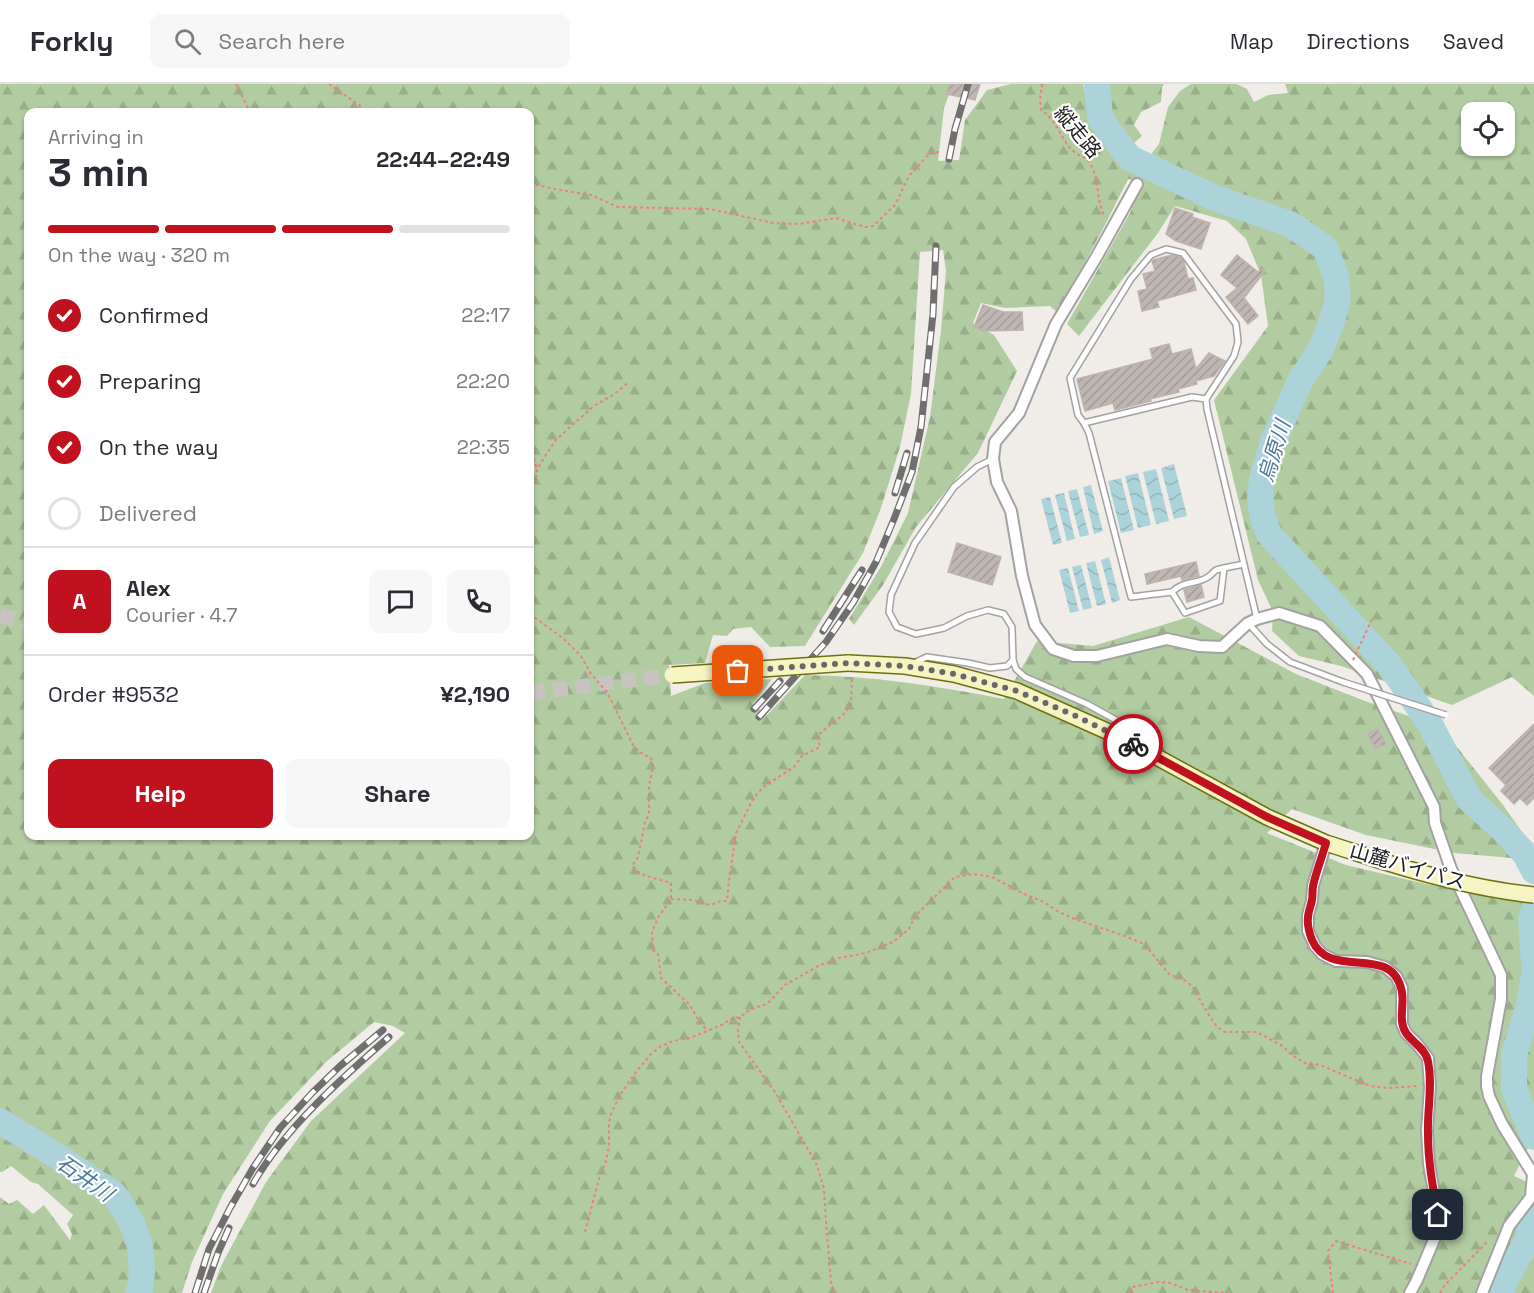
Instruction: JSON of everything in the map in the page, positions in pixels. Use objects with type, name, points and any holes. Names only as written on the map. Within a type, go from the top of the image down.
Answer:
[{"type":"street","points":[[1137,184],[1098,256],[1056,324],[1019,413],[995,442],[993,459],[997,482],[1011,511],[1022,576],[1035,625],[1053,649],[1074,656],[1096,657],[1167,639],[1199,646],[1222,647],[1252,621],[1279,613],[1320,626],[1366,674],[1434,807],[1435,823],[1451,870],[1501,975],[1501,999],[1487,1086],[1502,1124],[1533,1174],[1531,1197],[1509,1226],[1482,1293]]},
{"type":"street","name":"山麓バイパス","points":[[672,675],[905,666],[954,674],[1017,691],[1076,716],[1128,741],[1267,817],[1326,843],[1445,879],[1534,895]]},
{"type":"street","points":[[1326,843],[1313,885],[1308,915],[1308,931],[1315,946],[1322,954],[1336,961],[1366,962],[1385,967],[1396,976],[1402,988],[1402,1024],[1406,1033],[1428,1058],[1429,1164],[1438,1215],[1436,1235],[1410,1293]]},
{"type":"lane","points":[[1244,564],[1214,570],[1207,578],[1178,586],[1172,592],[1131,597],[1089,433],[1078,415],[1070,378],[1131,279],[1151,255],[1166,249],[1183,252],[1236,324],[1238,342],[1234,356],[1206,399],[1244,564],[1252,621],[1268,644],[1290,662],[1343,682],[1446,715]]},
{"type":"lane","points":[[1084,423],[1192,397],[1206,399]]},
{"type":"lane","points":[[993,459],[977,467],[954,487],[915,543],[891,595],[889,612],[897,627],[916,634],[944,628],[967,616],[988,610],[1004,614],[1012,627],[1013,660],[1016,669],[1025,677],[1087,704],[1123,724],[1128,741]]},
{"type":"lane","points":[[1172,592],[1185,613],[1220,601],[1224,568]]},
{"type":"lane","points":[[905,666],[927,657],[990,668],[1007,666],[1013,660]]},
{"type":"path","points":[[236,84],[248,108]]},
{"type":"path","points":[[329,84],[362,108]]},
{"type":"path","name":"縦走路","points":[[1042,84],[1041,110],[1049,114],[1073,150],[1087,158],[1095,174],[1101,210],[1112,230]]},
{"type":"path","points":[[534,184],[591,195],[618,207],[710,209],[773,223],[798,224],[836,218],[865,227],[873,226],[895,205],[909,176],[930,153],[940,152]]},
{"type":"path","points":[[537,469],[555,441],[594,406],[630,382]]},
{"type":"path","points":[[534,460],[537,469],[534,483]]},
{"type":"path","points":[[534,617],[564,639],[581,656],[591,674],[608,692],[634,747],[651,758],[653,766],[649,786],[649,815],[645,822],[638,856],[632,867],[636,872],[648,878],[671,883],[671,899],[659,916],[652,932],[653,950],[658,954],[662,978],[689,1004],[701,1024],[708,1030]]},
{"type":"path","points":[[1353,660],[1373,617]]},
{"type":"path","points":[[671,899],[693,900],[710,905],[727,901],[732,851],[742,819],[763,787],[794,767],[802,756],[820,747],[818,735],[845,713],[851,704],[850,669]]},
{"type":"path","points":[[585,1232],[606,1161],[611,1114],[620,1095],[652,1053],[673,1041],[690,1038],[724,1024],[729,1019],[740,1017],[751,1009],[767,1004],[786,985],[818,966],[839,958],[866,953],[893,942],[909,929],[915,916],[955,877],[974,874],[992,877],[1072,918],[1144,944],[1170,975],[1182,978],[1192,986],[1217,1027],[1225,1032],[1257,1032],[1281,1045],[1305,1063],[1320,1065],[1370,1086],[1430,1087]]},
{"type":"path","points":[[740,1017],[739,1042],[775,1092],[817,1165],[824,1189],[831,1282],[834,1293]]},
{"type":"path","points":[[1333,1293],[1328,1251],[1335,1241],[1423,1267]]},
{"type":"path","points":[[1440,1293],[1444,1286],[1488,1242]]},
{"type":"path","points":[[1131,1293],[1133,1287],[1158,1282],[1170,1283],[1188,1290],[1224,1293]]},
{"type":"green space","points":[[0,84],[953,84],[944,108],[938,161],[959,160],[965,120],[987,90],[1011,84],[1083,84],[1088,106],[1102,138],[1129,164],[1148,170],[1155,162],[1152,153],[1159,144],[1168,107],[1180,91],[1191,84],[1237,84],[1247,89],[1254,102],[1268,95],[1288,93],[1285,84],[1534,84],[1534,696],[1512,677],[1452,705],[1341,666],[1299,656],[1272,631],[1273,612],[1258,580],[1214,400],[1268,326],[1261,275],[1246,239],[1227,221],[1175,206],[1158,233],[1079,336],[1067,324],[1130,213],[1143,182],[1128,179],[1058,313],[1050,306],[1005,308],[981,303],[973,323],[994,335],[1017,371],[978,453],[916,527],[883,585],[854,625],[849,619],[882,565],[908,513],[930,417],[946,270],[943,250],[920,252],[911,394],[900,447],[881,508],[863,553],[805,646],[770,647],[751,627],[733,629],[727,636],[713,635],[705,663],[669,665],[671,696],[705,683],[772,679],[753,704],[767,715],[805,675],[905,682],[1004,699],[1037,641],[1093,646],[1189,617],[1296,674],[1441,727],[1503,805],[1534,849],[1534,860],[1454,853],[1366,835],[1292,809],[1267,833],[1346,865],[1426,884],[1534,904],[1534,1136],[1514,1176],[1534,1185],[1534,1293],[211,1293],[221,1266],[266,1182],[311,1121],[405,1033],[393,1026],[374,1022],[326,1062],[270,1121],[223,1194],[192,1262],[182,1293],[0,1293],[0,1197],[9,1204],[17,1200],[33,1214],[44,1205],[70,1240],[72,1234],[67,1224],[73,1215],[38,1184],[31,1182],[11,1166],[0,1172]]},
{"type":"green space","points":[[1110,84],[1164,84],[1161,102],[1141,112],[1134,125],[1142,136],[1126,146],[1107,111]]},
{"type":"water","points":[[1174,464],[1187,516],[1174,519],[1161,468]]},
{"type":"water","points":[[1156,469],[1169,521],[1156,524],[1143,472]]},
{"type":"water","points":[[1138,473],[1151,525],[1138,528],[1125,476]]},
{"type":"water","points":[[1121,478],[1134,530],[1121,533],[1108,481]]},
{"type":"water","points":[[1091,485],[1103,531],[1094,534],[1083,487]]},
{"type":"water","points":[[1077,489],[1089,535],[1080,537],[1068,491]]},
{"type":"water","points":[[1064,493],[1075,539],[1067,541],[1055,495]]},
{"type":"water","points":[[1050,497],[1062,543],[1053,545],[1041,499]]},
{"type":"water","points":[[1109,557],[1120,600],[1112,603],[1101,560]]},
{"type":"water","points":[[1095,561],[1106,604],[1097,606],[1086,563]]},
{"type":"water","points":[[1081,565],[1092,608],[1083,610],[1072,567]]},
{"type":"water","points":[[1068,568],[1079,611],[1070,613],[1059,570]]},
{"type":"building","points":[[950,84],[980,84],[975,100],[946,94]]},
{"type":"building","points":[[1175,208],[1210,223],[1201,249],[1176,241],[1166,234]]},
{"type":"building","points":[[1172,255],[1180,257],[1184,262],[1188,279],[1193,278],[1196,290],[1157,301],[1159,307],[1142,311],[1138,291],[1147,289],[1143,274],[1155,271],[1153,260]]},
{"type":"building","points":[[1237,255],[1258,272],[1262,269],[1264,272],[1244,298],[1258,316],[1248,324],[1226,297],[1237,288],[1221,275]]},
{"type":"building","points":[[983,305],[1003,312],[1022,312],[1023,330],[984,331],[974,327]]},
{"type":"building","points":[[1169,344],[1172,354],[1191,349],[1196,369],[1209,353],[1225,361],[1214,376],[1178,389],[1179,392],[1115,410],[1113,403],[1085,411],[1077,379],[1153,359],[1150,349]]},
{"type":"building","points":[[957,543],[1001,557],[992,585],[948,572]]},
{"type":"building","points":[[1196,562],[1199,576],[1182,580],[1181,576],[1147,584],[1145,574]]},
{"type":"building","points":[[1201,585],[1204,597],[1187,602],[1184,590]]},
{"type":"building","points":[[1534,724],[1534,798],[1527,805],[1520,798],[1514,804],[1501,791],[1506,785],[1489,768]]},
{"type":"building","points":[[1378,729],[1386,744],[1375,749],[1368,734]]},
{"type":"waterway","name":"烏原川","points":[[1097,84],[1100,117],[1130,158],[1215,198],[1290,224],[1325,248],[1336,276],[1338,298],[1321,349],[1300,381],[1273,442],[1262,480],[1260,497],[1262,515],[1269,534],[1391,667],[1430,724],[1469,799],[1525,854],[1534,871]]},
{"type":"waterway","name":"烏原川","points":[[1534,910],[1531,920],[1534,964]]},
{"type":"waterway","name":"烏原川","points":[[1534,976],[1529,1005],[1514,1055],[1514,1089],[1534,1137]]},
{"type":"waterway","name":"石井川","points":[[0,1121],[115,1195],[132,1223],[140,1246],[142,1272],[138,1293]]},
{"type":"waterway","name":"烏原川","points":[[1502,1293],[1503,1285],[1529,1237],[1529,1224],[1534,1220]]},
{"type":"tunnel","points":[[0,615],[24,623]]},
{"type":"tunnel","points":[[534,692],[672,675]]},
{"type":"railway","points":[[949,159],[968,84]]},
{"type":"railway","points":[[759,717],[826,642],[853,603],[876,562],[912,472],[921,427],[933,314],[936,246]]},
{"type":"railway","points":[[895,493],[907,453]]},
{"type":"railway","points":[[823,631],[862,570]]},
{"type":"railway","points":[[754,709],[780,681]]},
{"type":"railway","points":[[195,1293],[209,1249],[230,1208],[280,1128],[340,1066],[383,1030]]},
{"type":"railway","points":[[253,1184],[297,1124],[333,1087],[389,1037]]},
{"type":"railway","points":[[204,1293],[229,1228]]},
{"type":"way so far","points":[[738,671],[848,663],[905,666],[954,674],[1017,691],[1133,744]]},
{"type":"route","points":[[1133,744],[1267,817],[1326,843],[1313,885],[1308,931],[1315,946],[1322,954],[1336,961],[1366,962],[1385,967],[1396,976],[1402,988],[1402,1024],[1406,1033],[1428,1058],[1429,1164],[1438,1215]]}]
